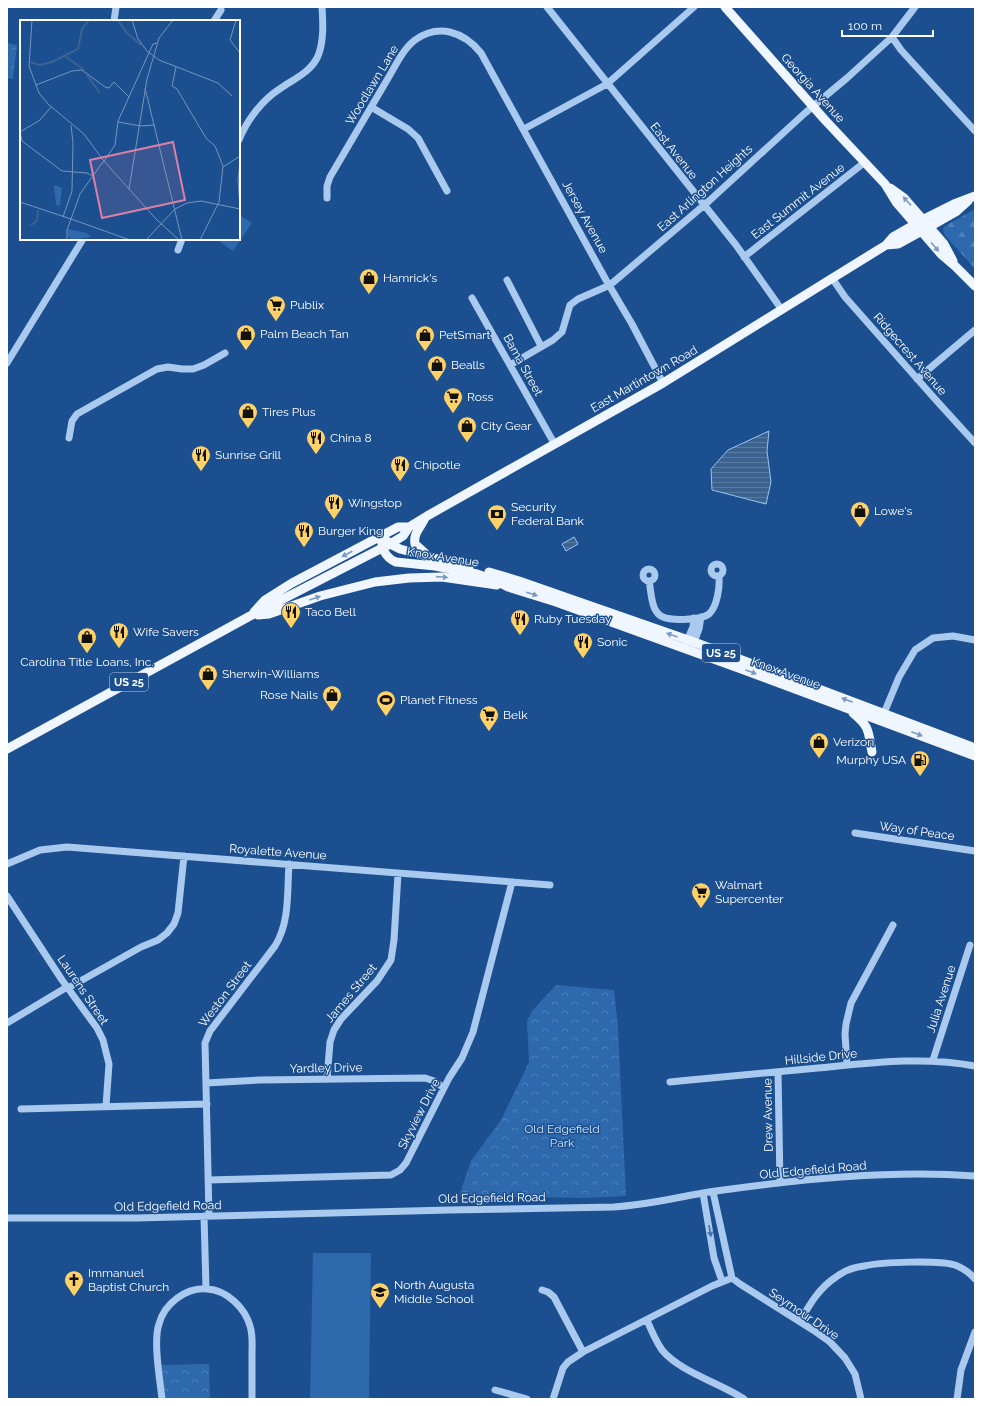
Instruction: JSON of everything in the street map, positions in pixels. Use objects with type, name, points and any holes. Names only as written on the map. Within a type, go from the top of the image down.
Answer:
[{"type":"main road","name":"Georgia Avenue","points":[[725,7],[885,184],[896,202],[922,226],[941,254],[975,286]]},
{"type":"main road","name":"East Martintown Road","points":[[7,749],[250,616],[386,546],[403,536],[409,527],[426,516],[663,383],[886,245],[893,237],[956,211],[973,197]]},
{"type":"main road","points":[[426,516],[417,530],[414,539],[415,544],[427,556]]},
{"type":"main road","name":"East Martintown Road","points":[[250,616],[265,600],[302,578],[398,527],[409,527]]},
{"type":"main road","points":[[381,536],[386,546]]},
{"type":"main road","name":"Knox Avenue","points":[[975,748],[882,717],[519,581],[386,546],[386,556],[396,562],[435,566],[477,574],[497,581],[508,587],[689,645],[847,708],[882,717],[975,756]]},
{"type":"main road","name":"US 25","points":[[250,616],[269,614],[320,596],[375,582],[442,577],[508,587]]},
{"type":"main road","points":[[847,708],[864,722],[872,752]]},
{"type":"street","points":[[115,18],[116,7]]},
{"type":"street","points":[[240,138],[247,123],[257,110],[280,88],[306,72],[318,57],[322,32],[322,7]]},
{"type":"street","name":"East Avenue","points":[[547,7],[744,257],[782,310]]},
{"type":"street","points":[[524,129],[607,84],[694,7]]},
{"type":"street","name":"East Arlington Heights","points":[[510,365],[553,340],[562,332],[570,305],[578,299],[610,285],[704,206],[892,37],[916,7]]},
{"type":"street","points":[[215,20],[221,10]]},
{"type":"street","name":"Woodlawn Lane","points":[[327,198],[326,191],[328,182],[405,50],[414,41],[426,34],[444,31],[463,36],[473,44],[486,61]]},
{"type":"street","points":[[892,37],[901,50],[975,131]]},
{"type":"street","name":"Jersey Avenue","points":[[486,61],[632,324],[663,383]]},
{"type":"street","points":[[371,107],[408,129],[418,138],[447,191]]},
{"type":"street","name":"East Summit Avenue","points":[[744,257],[865,162]]},
{"type":"street","points":[[7,363],[82,240]]},
{"type":"street","points":[[178,250],[182,240]]},
{"type":"street","name":"Ridgecrest Avenue","points":[[832,278],[845,297],[975,442]]},
{"type":"street","points":[[507,280],[541,346]]},
{"type":"street","name":"Bama Street","points":[[472,298],[554,443]]},
{"type":"street","points":[[917,379],[975,330]]},
{"type":"street","points":[[69,438],[72,421],[77,414],[138,379],[162,367],[173,367],[188,370],[199,367],[225,353]]},
{"type":"street","points":[[649,582],[654,607],[660,615],[667,618],[697,618],[707,615],[712,610],[719,590],[719,576]]},
{"type":"street","points":[[689,645],[699,629],[697,618]]},
{"type":"street","points":[[882,717],[899,677],[916,650],[933,638],[953,636],[975,640]]},
{"type":"street","name":"Way of Peace","points":[[855,833],[975,851]]},
{"type":"street","name":"Royalette Avenue","points":[[7,864],[34,852],[58,847],[550,885]]},
{"type":"street","points":[[7,1023],[67,987],[141,947],[158,940],[167,933],[174,924],[178,913],[184,856]]},
{"type":"street","name":"Weston Street","points":[[206,1288],[206,1216],[208,1180],[206,1038],[275,946],[282,933],[286,918],[289,864]]},
{"type":"street","name":"James Street","points":[[327,1080],[330,1042],[334,1030],[341,1019],[377,981],[391,960],[394,940],[398,874]]},
{"type":"street","name":"Skyview Drive","points":[[208,1180],[391,1175],[400,1170],[406,1163],[444,1088],[462,1058],[474,1032],[512,882]]},
{"type":"street","name":"Laurens Street","points":[[8,901],[100,1033],[106,1048],[109,1064],[106,1106]]},
{"type":"street","points":[[848,1065],[845,1034],[848,1012],[855,995],[893,925]]},
{"type":"street","name":"Julia Avenue","points":[[933,1060],[970,945]]},
{"type":"street","name":"Hillside Drive","points":[[670,1082],[917,1060],[933,1060],[975,1066]]},
{"type":"street","name":"Drew Avenue","points":[[778,1072],[780,1183]]},
{"type":"street","name":"Yardley Drive","points":[[206,1083],[259,1080],[425,1078],[434,1081],[444,1088]]},
{"type":"street","points":[[21,1109],[207,1104]]},
{"type":"street","name":"Old Edgefield Road","points":[[7,1218],[136,1218],[614,1207],[632,1206],[703,1193],[780,1183],[910,1173],[975,1176]]},
{"type":"street","points":[[553,1399],[563,1368],[568,1362],[583,1352],[722,1281],[732,1278],[713,1192]]},
{"type":"street","points":[[703,1193],[714,1258],[722,1281]]},
{"type":"street","points":[[800,1322],[814,1297],[829,1282],[842,1273],[857,1267],[872,1264],[945,1263],[962,1268],[975,1279]]},
{"type":"street","name":"Seymour Drive","points":[[732,1278],[822,1336],[845,1358],[855,1374],[861,1399]]},
{"type":"street","points":[[162,1399],[157,1343],[158,1324],[168,1306],[179,1297],[190,1292],[206,1288],[218,1291],[234,1301],[249,1321],[252,1333],[252,1399]]},
{"type":"street","points":[[542,1290],[548,1292],[554,1297],[583,1352]]},
{"type":"street","points":[[647,1320],[658,1344],[670,1358],[689,1370],[744,1399]]},
{"type":"street","points":[[957,1399],[961,1370],[975,1332]]},
{"type":"street","points":[[495,1390],[527,1399]]},
{"type":"green space","points":[[7,43],[17,45],[13,79],[7,78]]},
{"type":"green space","points":[[975,209],[975,269],[944,234],[943,229],[945,226]]},
{"type":"green space","points":[[240,216],[252,223],[233,251],[220,242],[221,240],[240,240]]},
{"type":"green space","name":"Old Edgefield Park","points":[[556,985],[614,990],[618,1028],[626,1196],[584,1198],[459,1196],[471,1161],[501,1120],[529,1062],[527,1021],[532,1011]]},
{"type":"green space","points":[[313,1253],[371,1253],[369,1399],[310,1399]]},
{"type":"green space","points":[[209,1364],[210,1399],[162,1399],[159,1365]]},
{"type":"shaded area","points":[[769,431],[767,451],[771,482],[766,504],[712,490],[711,469],[728,450]]},
{"type":"shaded area","points":[[574,537],[578,544],[566,551],[562,544]]},
{"type":"place","name":"Hamrick's","points":[[369,295]]},
{"type":"place","name":"Publix","points":[[276,322]]},
{"type":"place","name":"Palm Beach Tan","points":[[246,351]]},
{"type":"place","name":"PetSmart","points":[[425,352]]},
{"type":"place","name":"Bealls","points":[[437,382]]},
{"type":"place","name":"Ross","points":[[453,414]]},
{"type":"place","name":"Tires Plus","points":[[248,429]]},
{"type":"place","name":"City Gear","points":[[467,443]]},
{"type":"place","name":"China 8","points":[[316,455]]},
{"type":"place","name":"Sunrise Grill","points":[[201,472]]},
{"type":"place","name":"Chipotle","points":[[400,482]]},
{"type":"place","name":"Wingstop","points":[[334,520]]},
{"type":"place","name":"Lowe's","points":[[860,528]]},
{"type":"place","name":"Security Federal Bank","points":[[497,531]]},
{"type":"place","name":"Burger King","points":[[304,548]]},
{"type":"place","name":"Taco Bell","points":[[291,629]]},
{"type":"place","name":"Ruby Tuesday","points":[[520,636]]},
{"type":"place","name":"Wife Savers","points":[[119,649]]},
{"type":"place","name":"Carolina Title Loans, Inc.","points":[[87,654]]},
{"type":"place","name":"Sonic","points":[[583,659]]},
{"type":"place","name":"Sherwin-Williams","points":[[208,691]]},
{"type":"place","name":"Rose Nails","points":[[332,712]]},
{"type":"place","name":"Planet Fitness","points":[[386,717]]},
{"type":"place","name":"Belk","points":[[489,732]]},
{"type":"place","name":"Verizon","points":[[819,759]]},
{"type":"place","name":"Murphy USA","points":[[920,777]]},
{"type":"place","name":"Walmart Supercenter","points":[[701,909]]},
{"type":"place","name":"Immanuel Baptist Church","points":[[74,1297]]},
{"type":"place","name":"North Augusta Middle School","points":[[380,1309]]}]
